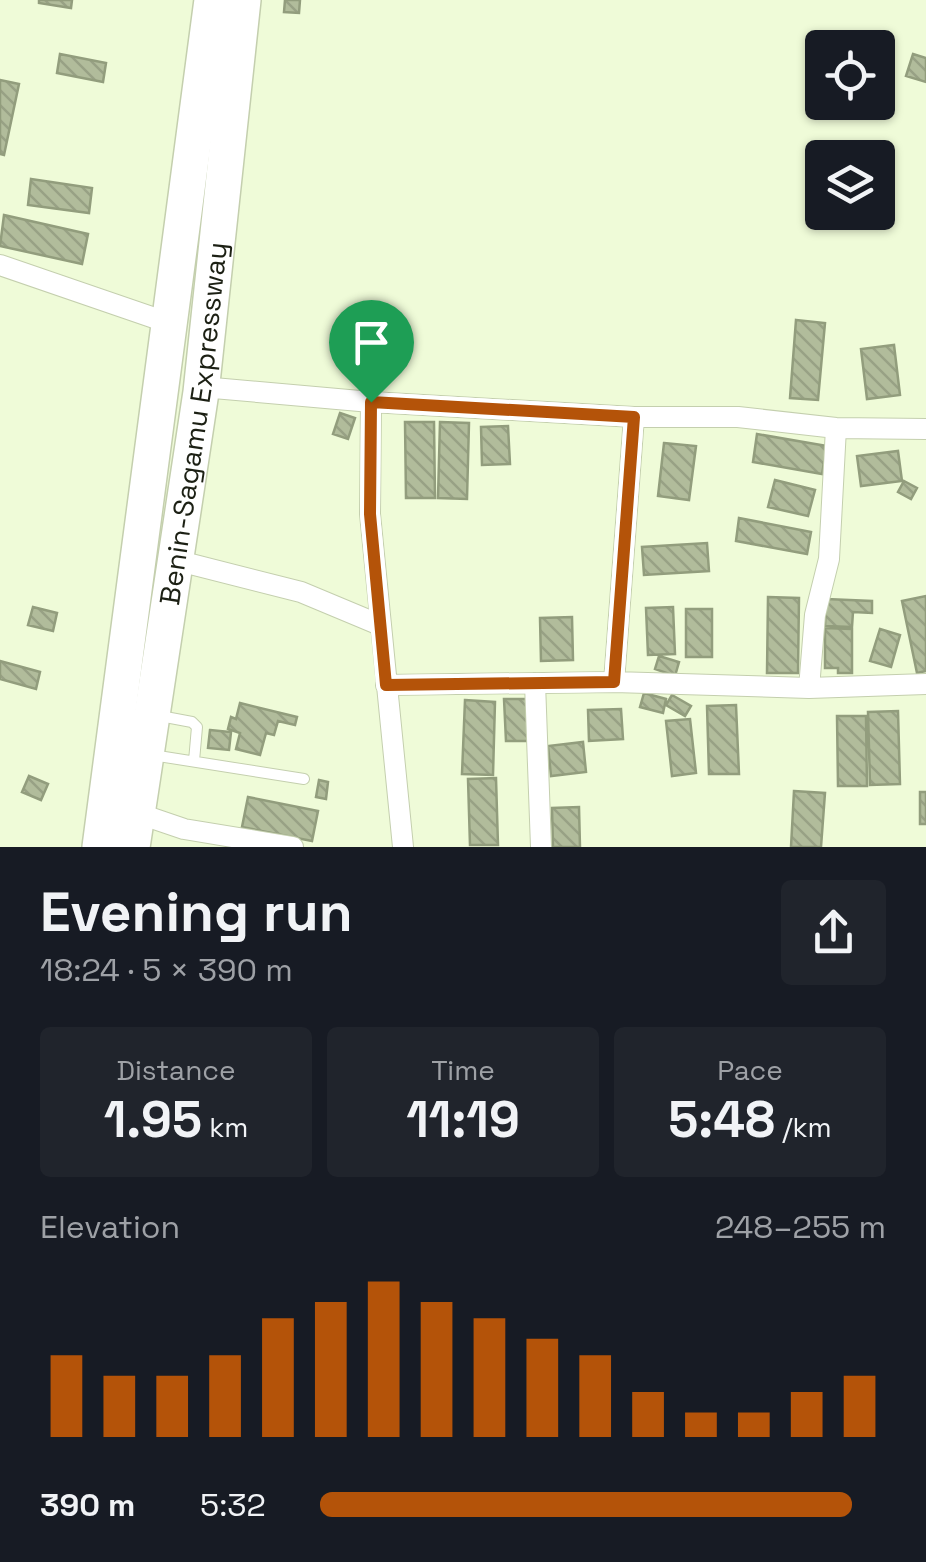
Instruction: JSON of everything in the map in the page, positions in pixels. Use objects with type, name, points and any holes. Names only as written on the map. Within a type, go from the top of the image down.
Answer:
[{"type":"highway","points":[[100,847],[212,0]]},
{"type":"highway","name":"Benin-Sagamu Expressway","points":[[134,830],[202,387],[242,0]]},
{"type":"street","points":[[0,265],[169,323]]},
{"type":"street","points":[[202,387],[371,402],[634,417],[738,416],[836,428],[926,429]]},
{"type":"street","points":[[371,402],[370,514],[403,847]]},
{"type":"street","points":[[614,682],[634,417]]},
{"type":"street","points":[[809,688],[815,615],[831,540],[836,428]]},
{"type":"street","points":[[175,560],[300,592],[380,625]]},
{"type":"street","points":[[386,685],[614,682],[809,688],[926,684]]},
{"type":"street","points":[[535,683],[541,847]]},
{"type":"street","points":[[134,830],[184,829],[294,847]]},
{"type":"lane","points":[[150,715],[197,726],[194,762]]},
{"type":"lane","points":[[144,754],[304,779]]},
{"type":"building","points":[[39,0],[72,0],[71,8]]},
{"type":"building","points":[[285,0],[300,0],[299,13],[284,12]]},
{"type":"building","points":[[60,54],[106,63],[103,82],[57,73]]},
{"type":"building","points":[[913,54],[926,58],[926,82],[906,76]]},
{"type":"building","points":[[0,80],[19,84],[4,155],[0,154]]},
{"type":"building","points":[[31,179],[92,188],[89,213],[28,205]]},
{"type":"building","points":[[4,215],[88,234],[82,264],[0,246]]},
{"type":"building","points":[[796,320],[825,323],[818,400],[790,398]]},
{"type":"building","points":[[894,345],[900,395],[867,399],[861,349]]},
{"type":"building","points":[[340,413],[355,418],[348,439],[333,434]]},
{"type":"building","points":[[405,422],[434,422],[435,498],[406,498]]},
{"type":"building","points":[[440,422],[469,423],[467,499],[438,498]]},
{"type":"building","points":[[508,426],[510,464],[482,465],[481,427]]},
{"type":"building","points":[[757,434],[827,446],[822,474],[753,462]]},
{"type":"building","points":[[664,443],[696,446],[689,500],[658,496]]},
{"type":"building","points":[[898,451],[902,481],[861,486],[857,456]]},
{"type":"building","points":[[775,480],[815,490],[808,516],[768,507]]},
{"type":"building","points":[[904,481],[917,488],[911,499],[898,492]]},
{"type":"building","points":[[739,518],[811,532],[807,554],[736,541]]},
{"type":"building","points":[[707,543],[709,571],[644,575],[642,547]]},
{"type":"building","points":[[926,596],[926,671],[917,673],[902,601]]},
{"type":"building","points":[[768,597],[799,598],[798,673],[767,673]]},
{"type":"building","points":[[826,599],[872,601],[872,613],[853,612],[852,627],[825,626]]},
{"type":"building","points":[[33,607],[57,613],[53,631],[28,625]]},
{"type":"building","points":[[673,607],[675,654],[648,655],[646,608]]},
{"type":"building","points":[[686,609],[712,609],[712,657],[686,657]]},
{"type":"building","points":[[572,617],[573,660],[541,661],[540,618]]},
{"type":"building","points":[[825,628],[852,629],[852,673],[825,668]]},
{"type":"building","points":[[880,629],[900,635],[891,667],[870,661]]},
{"type":"building","points":[[659,656],[679,662],[675,676],[655,669]]},
{"type":"building","points":[[0,661],[40,672],[36,689],[0,679]]},
{"type":"building","points":[[644,693],[666,699],[663,713],[640,707]]},
{"type":"building","points":[[672,695],[691,706],[685,716],[666,705]]},
{"type":"building","points":[[504,699],[531,699],[532,741],[506,741]]},
{"type":"building","points":[[465,700],[495,702],[493,775],[462,774]]},
{"type":"building","points":[[240,703],[297,717],[295,725],[278,721],[274,735],[266,733],[260,755],[236,749],[240,733],[228,729],[231,717],[236,719]]},
{"type":"building","points":[[736,705],[739,774],[709,774],[707,706]]},
{"type":"building","points":[[621,709],[623,739],[589,741],[588,710]]},
{"type":"building","points":[[898,711],[900,784],[870,785],[868,712]]},
{"type":"building","points":[[837,716],[866,716],[867,786],[838,786]]},
{"type":"building","points":[[690,719],[696,773],[672,776],[666,721]]},
{"type":"building","points":[[210,730],[231,732],[229,750],[208,748]]},
{"type":"building","points":[[583,742],[586,772],[551,776],[548,746]]},
{"type":"building","points":[[29,776],[48,784],[41,800],[22,792]]},
{"type":"building","points":[[496,778],[498,845],[470,845],[468,779]]},
{"type":"building","points":[[319,780],[328,782],[326,799],[316,797]]},
{"type":"building","points":[[794,791],[825,793],[821,847],[791,847]]},
{"type":"building","points":[[920,792],[926,792],[926,824],[920,824]]},
{"type":"building","points":[[248,797],[318,811],[312,841],[242,827]]},
{"type":"building","points":[[579,807],[580,847],[553,847],[552,808]]},
{"type":"route","points":[[371,402],[634,417],[614,682],[386,685],[370,514],[371,402]]}]
